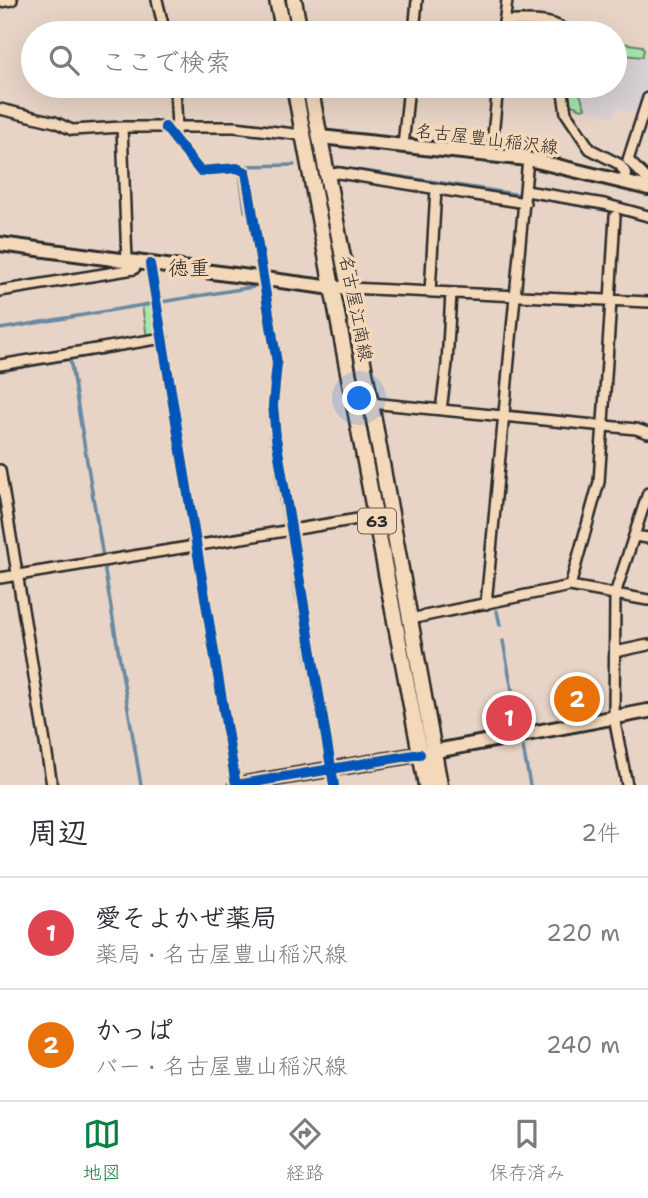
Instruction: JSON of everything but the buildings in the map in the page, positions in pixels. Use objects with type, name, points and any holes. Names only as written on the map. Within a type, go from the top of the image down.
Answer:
[{"type":"main road","points":[[277,0],[281,21]]},
{"type":"main road","points":[[294,0],[298,21]]},
{"type":"main road","name":"名古屋江南線","points":[[296,98],[376,516],[427,753],[440,785]]},
{"type":"main road","name":"名古屋江南線","points":[[312,98],[410,619],[427,753],[426,785]]},
{"type":"main road","name":"名古屋豊山稲沢線","points":[[320,137],[528,159],[648,188]]},
{"type":"main road","points":[[0,244],[349,288]]},
{"type":"main road","points":[[236,785],[427,753],[648,711]]},
{"type":"street","points":[[0,2],[12,0]]},
{"type":"street","points":[[157,0],[162,21]]},
{"type":"street","points":[[415,21],[417,0]]},
{"type":"street","points":[[505,21],[507,0]]},
{"type":"street","points":[[176,98],[177,129]]},
{"type":"street","points":[[403,146],[407,98]]},
{"type":"street","points":[[491,155],[497,98]]},
{"type":"street","points":[[564,98],[566,113],[590,149],[619,164],[628,182]]},
{"type":"street","points":[[648,98],[628,160],[648,180]]},
{"type":"street","points":[[0,110],[55,122],[72,130],[235,127],[303,135]]},
{"type":"street","points":[[122,127],[139,262],[163,338],[236,785]]},
{"type":"street","points":[[165,127],[200,171],[237,168],[246,172],[277,363],[273,405],[334,785]]},
{"type":"street","points":[[486,604],[528,159]]},
{"type":"street","points":[[327,175],[339,173],[525,203]]},
{"type":"street","points":[[429,292],[436,189]]},
{"type":"street","points":[[526,191],[604,204],[648,216]]},
{"type":"street","points":[[570,586],[599,482],[615,216]]},
{"type":"street","points":[[0,291],[134,269],[139,262]]},
{"type":"street","points":[[349,288],[648,302]]},
{"type":"street","points":[[441,410],[451,293]]},
{"type":"street","points":[[0,365],[163,338]]},
{"type":"street","points":[[371,402],[636,429],[648,433]]},
{"type":"street","points":[[0,470],[52,785]]},
{"type":"street","points":[[627,785],[614,717],[615,594],[648,493]]},
{"type":"street","points":[[0,578],[376,516]]},
{"type":"street","points":[[634,536],[648,538]]},
{"type":"street","points":[[410,619],[570,586],[648,600]]},
{"type":"street","points":[[615,652],[648,645]]},
{"type":"shaded area","points":[[627,55],[648,58],[648,90],[640,115],[616,107],[613,117],[585,108],[581,98],[627,98]]},
{"type":"green space","points":[[627,44],[642,46],[642,57],[627,55]]},
{"type":"green space","points":[[568,98],[581,98],[585,108],[582,109],[569,104]]},
{"type":"green space","points":[[152,305],[157,333],[147,337],[142,306]]},
{"type":"waterway","points":[[241,166],[294,165]]},
{"type":"waterway","points":[[337,167],[521,195]]},
{"type":"waterway","points":[[240,174],[245,211]]},
{"type":"waterway","points":[[527,196],[610,211],[648,221]]},
{"type":"waterway","points":[[161,302],[253,287]]},
{"type":"waterway","points":[[261,292],[262,298]]},
{"type":"waterway","points":[[0,329],[149,304]]},
{"type":"waterway","points":[[264,309],[273,366]]},
{"type":"waterway","points":[[75,358],[156,344]]},
{"type":"waterway","points":[[0,371],[70,359],[103,557]]},
{"type":"waterway","points":[[269,398],[271,388]]},
{"type":"waterway","points":[[268,414],[269,424]]},
{"type":"waterway","points":[[270,430],[270,437]]},
{"type":"waterway","points":[[273,452],[275,465]]},
{"type":"waterway","points":[[276,475],[279,492]]},
{"type":"waterway","points":[[280,499],[285,526]]},
{"type":"waterway","points":[[287,536],[297,601]]},
{"type":"waterway","points":[[104,566],[141,785]]},
{"type":"waterway","points":[[299,611],[301,622]]},
{"type":"waterway","points":[[497,611],[500,625]]},
{"type":"waterway","points":[[303,633],[307,660]]},
{"type":"waterway","points":[[503,641],[519,728]]},
{"type":"waterway","points":[[308,663],[324,758]]},
{"type":"waterway","points":[[523,747],[530,785]]},
{"type":"cycle path","points":[[165,127],[200,171],[237,168],[246,172],[277,363],[273,405],[276,438],[334,785]]},
{"type":"cycle path","points":[[150,264],[236,785],[420,754]]},
{"type":"place","name":"かっぱ","points":[[577,699]]},
{"type":"place","name":"愛そよかぜ薬局","points":[[509,718]]},
{"type":"district","name":"徳重","points":[[189,268]]}]
